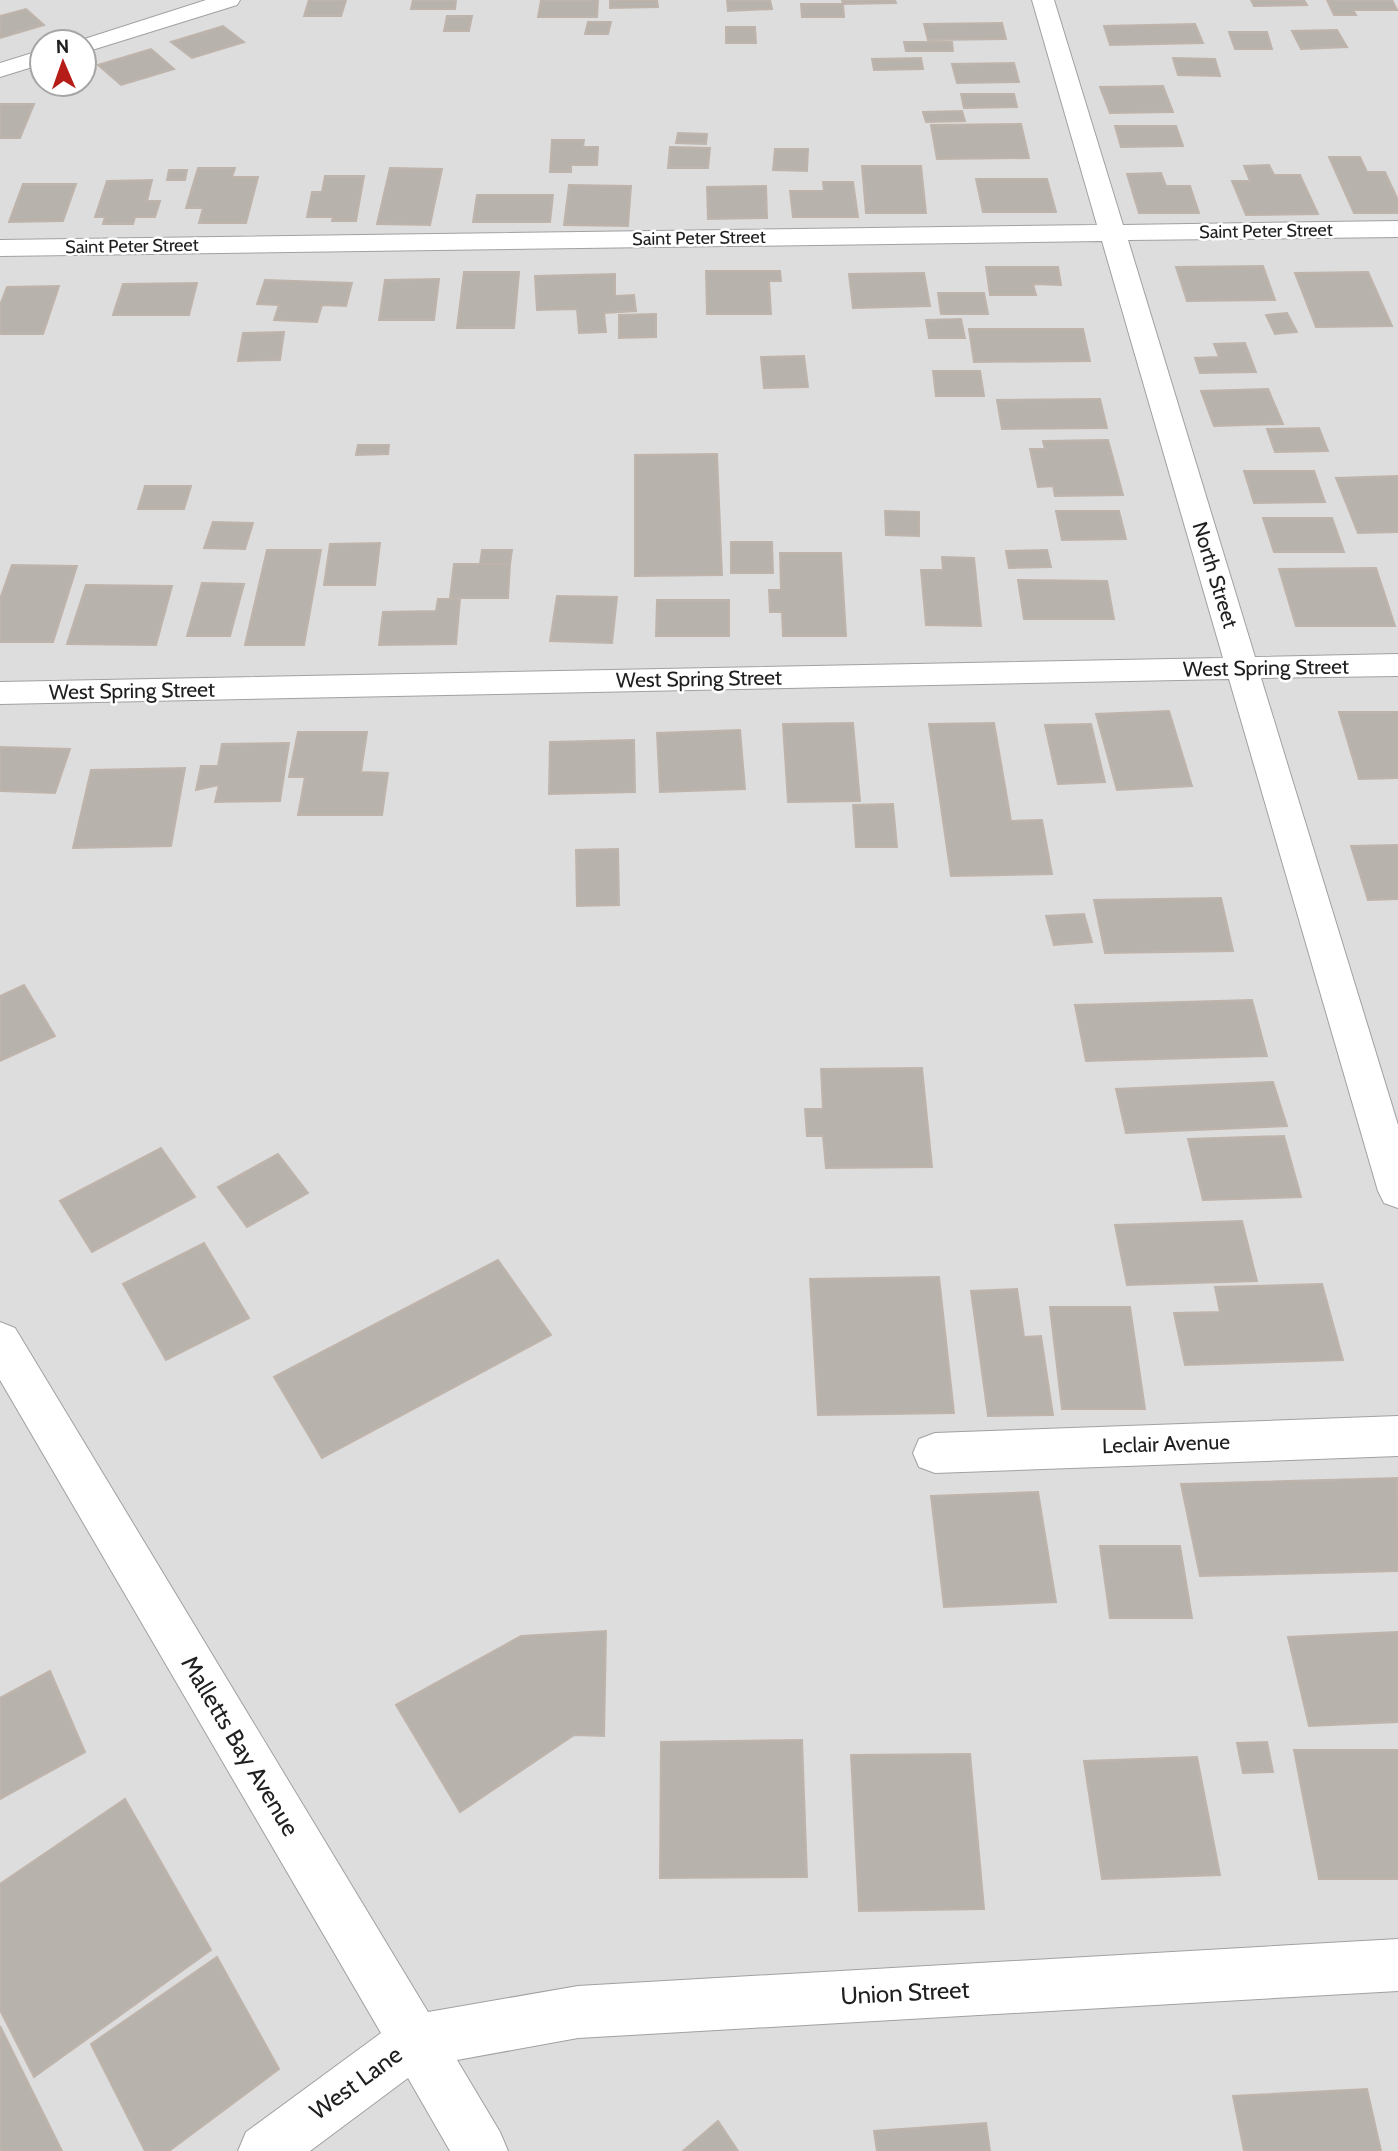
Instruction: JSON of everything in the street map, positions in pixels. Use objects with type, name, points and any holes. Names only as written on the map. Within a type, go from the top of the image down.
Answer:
[{"type":"street","points":[[98,40],[229,0]]},
{"type":"street","name":"North Street","points":[[1043,0],[1398,1191]]},
{"type":"street","points":[[0,70],[28,61]]},
{"type":"street","name":"Saint Peter Street","points":[[0,248],[1398,229]]},
{"type":"street","name":"West Spring Street","points":[[0,693],[1398,665]]},
{"type":"street","name":"Malletts Bay Avenue","points":[[0,1341],[481,2151]]},
{"type":"street","name":"Leclair Avenue","points":[[935,1453],[1398,1436]]},
{"type":"street","name":"Union Street","points":[[414,2040],[578,2012],[1398,1965]]},
{"type":"street","name":"West Lane","points":[[265,2151],[414,2040]]},
{"type":"shaded area","points":[[0,0],[1398,0],[1398,2151],[0,2151]]},
{"type":"building","points":[[309,0],[346,0],[341,16],[304,16]]},
{"type":"building","points":[[413,0],[456,0],[455,9],[411,9]]},
{"type":"building","points":[[541,0],[598,0],[597,17],[538,17]]},
{"type":"building","points":[[610,0],[657,0],[658,7],[610,8]]},
{"type":"building","points":[[727,0],[770,0],[772,9],[728,11]]},
{"type":"building","points":[[842,0],[895,0],[896,3],[843,4]]},
{"type":"building","points":[[1251,0],[1304,0],[1307,5],[1254,6]]},
{"type":"building","points":[[1327,0],[1392,0],[1397,10],[1353,10],[1356,15],[1334,15]]},
{"type":"building","points":[[801,4],[843,4],[844,17],[802,17]]},
{"type":"building","points":[[26,9],[44,25],[0,38],[0,16]]},
{"type":"building","points":[[447,16],[472,16],[469,31],[444,31]]},
{"type":"building","points":[[588,22],[611,22],[608,34],[585,34]]},
{"type":"building","points":[[1002,23],[1006,39],[928,40],[924,24]]},
{"type":"building","points":[[1195,24],[1203,43],[1110,45],[1104,26]]},
{"type":"building","points":[[223,26],[244,42],[192,58],[171,42]]},
{"type":"building","points":[[726,27],[755,27],[756,43],[726,43]]},
{"type":"building","points":[[1337,30],[1347,47],[1301,49],[1292,31]]},
{"type":"building","points":[[1229,32],[1267,32],[1272,49],[1235,49]]},
{"type":"building","points":[[904,42],[952,42],[953,51],[906,51]]},
{"type":"building","points":[[151,49],[174,69],[121,85],[98,65]]},
{"type":"building","points":[[921,58],[923,69],[874,70],[872,59]]},
{"type":"building","points":[[1173,58],[1215,59],[1220,76],[1178,75]]},
{"type":"building","points":[[1014,63],[1019,82],[957,83],[952,64]]},
{"type":"building","points":[[1163,86],[1173,112],[1110,113],[1100,87]]},
{"type":"building","points":[[961,94],[1014,94],[1017,107],[964,108]]},
{"type":"building","points":[[0,104],[34,104],[20,138],[0,138]]},
{"type":"building","points":[[962,111],[965,121],[926,122],[923,112]]},
{"type":"building","points":[[1021,124],[1029,158],[937,159],[931,125]]},
{"type":"building","points":[[1115,126],[1176,126],[1183,146],[1121,147]]},
{"type":"building","points":[[678,133],[707,134],[706,144],[676,143]]},
{"type":"building","points":[[552,140],[584,140],[583,147],[598,147],[597,165],[571,165],[571,172],[550,172]]},
{"type":"building","points":[[670,147],[710,148],[708,168],[668,168]]},
{"type":"building","points":[[775,149],[808,149],[807,171],[773,170]]},
{"type":"building","points":[[1329,157],[1360,157],[1367,172],[1385,172],[1398,200],[1398,213],[1354,213]]},
{"type":"building","points":[[1269,165],[1274,175],[1300,175],[1318,214],[1246,215],[1232,181],[1250,181],[1244,166]]},
{"type":"building","points":[[862,166],[921,166],[926,213],[866,213]]},
{"type":"building","points":[[198,168],[235,168],[232,177],[258,177],[246,223],[199,223],[203,208],[186,208]]},
{"type":"building","points":[[390,168],[442,169],[430,225],[377,224]]},
{"type":"building","points":[[169,170],[187,170],[185,180],[167,180]]},
{"type":"building","points":[[1161,173],[1166,186],[1190,186],[1199,213],[1139,213],[1127,174]]},
{"type":"building","points":[[325,176],[364,176],[356,221],[332,221],[333,217],[307,217],[312,192],[322,192]]},
{"type":"building","points":[[976,179],[1047,179],[1056,212],[983,212]]},
{"type":"building","points":[[152,180],[147,201],[160,201],[155,217],[135,217],[133,224],[103,224],[105,217],[95,217],[107,181]]},
{"type":"building","points":[[823,182],[853,182],[858,217],[793,217],[790,191],[824,191]]},
{"type":"building","points":[[23,184],[76,184],[63,221],[9,222]]},
{"type":"building","points":[[569,185],[631,186],[628,226],[564,225]]},
{"type":"building","points":[[766,186],[767,218],[708,219],[707,187]]},
{"type":"building","points":[[477,195],[553,195],[550,222],[473,222]]},
{"type":"building","points":[[1263,266],[1275,300],[1187,301],[1176,267]]},
{"type":"building","points":[[986,267],[1058,267],[1061,285],[1033,284],[1036,295],[990,295]]},
{"type":"building","points":[[706,271],[780,271],[781,281],[769,281],[771,314],[707,314]]},
{"type":"building","points":[[464,272],[519,272],[514,328],[457,328]]},
{"type":"building","points":[[1368,272],[1392,326],[1316,327],[1295,273]]},
{"type":"building","points":[[924,273],[930,306],[853,308],[849,274]]},
{"type":"building","points":[[615,274],[615,296],[634,295],[636,311],[604,313],[606,332],[579,333],[577,309],[537,310],[535,276]]},
{"type":"building","points":[[439,279],[434,320],[379,320],[385,280]]},
{"type":"building","points":[[265,280],[352,283],[346,306],[322,305],[317,322],[274,320],[279,305],[257,304]]},
{"type":"building","points":[[197,283],[189,315],[113,315],[123,284]]},
{"type":"building","points":[[59,286],[43,334],[0,334],[0,305],[7,287]]},
{"type":"building","points":[[938,293],[984,293],[988,314],[941,314]]},
{"type":"building","points":[[1287,313],[1297,332],[1275,334],[1266,315]]},
{"type":"building","points":[[656,314],[656,337],[619,338],[619,315]]},
{"type":"building","points":[[961,319],[965,338],[929,338],[926,320]]},
{"type":"building","points":[[969,329],[1083,329],[1090,361],[974,362]]},
{"type":"building","points":[[284,332],[280,360],[238,361],[243,333]]},
{"type":"building","points":[[1245,343],[1256,372],[1200,373],[1195,358],[1219,357],[1214,344]]},
{"type":"building","points":[[804,356],[808,387],[764,388],[761,357]]},
{"type":"building","points":[[933,371],[980,371],[984,396],[936,396]]},
{"type":"building","points":[[1268,389],[1283,424],[1214,426],[1201,391]]},
{"type":"building","points":[[1100,399],[1107,428],[1002,429],[997,400]]},
{"type":"building","points":[[1319,428],[1328,451],[1275,452],[1267,429]]},
{"type":"building","points":[[1108,440],[1123,495],[1055,496],[1053,486],[1038,487],[1030,449],[1045,449],[1043,441]]},
{"type":"building","points":[[358,445],[389,445],[388,454],[356,455]]},
{"type":"building","points":[[717,454],[722,575],[635,576],[635,455]]},
{"type":"building","points":[[1244,471],[1314,471],[1325,502],[1254,503]]},
{"type":"building","points":[[1398,476],[1398,532],[1358,533],[1336,478]]},
{"type":"building","points":[[145,486],[191,486],[184,509],[138,509]]},
{"type":"building","points":[[885,511],[919,512],[919,536],[886,535]]},
{"type":"building","points":[[1056,511],[1119,511],[1126,539],[1062,540]]},
{"type":"building","points":[[1263,518],[1332,518],[1344,552],[1274,552]]},
{"type":"building","points":[[213,522],[253,523],[245,549],[204,548]]},
{"type":"building","points":[[731,542],[772,542],[773,573],[731,573]]},
{"type":"building","points":[[380,543],[375,585],[324,585],[330,544]]},
{"type":"building","points":[[267,550],[321,550],[304,645],[245,645]]},
{"type":"building","points":[[482,550],[512,550],[510,564],[480,564]]},
{"type":"building","points":[[1047,550],[1051,567],[1009,568],[1006,551]]},
{"type":"building","points":[[780,553],[841,553],[846,636],[783,636],[782,612],[770,612],[769,590],[781,590]]},
{"type":"building","points":[[942,557],[974,558],[981,626],[926,625],[921,570],[943,570]]},
{"type":"building","points":[[454,564],[510,564],[508,598],[450,598]]},
{"type":"building","points":[[12,565],[77,566],[53,642],[0,642],[0,599]]},
{"type":"building","points":[[1376,568],[1395,626],[1296,626],[1279,569]]},
{"type":"building","points":[[1018,580],[1107,581],[1114,619],[1024,619]]},
{"type":"building","points":[[202,583],[244,584],[230,636],[187,636]]},
{"type":"building","points":[[86,585],[172,586],[156,645],[67,644]]},
{"type":"building","points":[[557,596],[617,597],[612,643],[550,641]]},
{"type":"building","points":[[438,599],[460,599],[456,644],[379,645],[383,612],[436,611]]},
{"type":"building","points":[[657,600],[729,600],[729,636],[656,636]]},
{"type":"building","points":[[1169,711],[1192,786],[1117,790],[1096,714]]},
{"type":"building","points":[[1339,712],[1398,712],[1398,778],[1359,779]]},
{"type":"building","points":[[853,723],[860,801],[788,802],[783,724]]},
{"type":"building","points":[[994,723],[1011,821],[1042,820],[1052,874],[951,876],[929,724]]},
{"type":"building","points":[[1091,724],[1105,782],[1058,784],[1045,725]]},
{"type":"building","points":[[740,730],[745,789],[660,792],[657,733]]},
{"type":"building","points":[[298,732],[367,732],[361,772],[388,773],[382,815],[298,815],[305,777],[289,777]]},
{"type":"building","points":[[634,740],[635,792],[549,794],[550,742]]},
{"type":"building","points":[[289,743],[280,801],[215,802],[219,785],[196,790],[201,766],[218,766],[222,744]]},
{"type":"building","points":[[0,747],[70,749],[55,793],[0,791]]},
{"type":"building","points":[[185,768],[171,846],[73,848],[91,770]]},
{"type":"building","points":[[893,804],[897,847],[856,847],[853,805]]},
{"type":"building","points":[[1398,845],[1398,899],[1368,900],[1351,846]]},
{"type":"building","points":[[618,849],[619,905],[577,906],[576,850]]},
{"type":"building","points":[[1221,898],[1233,951],[1105,953],[1094,900]]},
{"type":"building","points":[[1084,914],[1092,942],[1054,945],[1046,916]]},
{"type":"building","points":[[24,985],[55,1036],[0,1061],[0,996]]},
{"type":"building","points":[[1252,1000],[1267,1056],[1086,1061],[1075,1005]]},
{"type":"building","points":[[922,1068],[932,1167],[826,1168],[823,1136],[807,1136],[805,1109],[823,1109],[821,1069]]},
{"type":"building","points":[[1273,1082],[1287,1126],[1126,1133],[1116,1089]]},
{"type":"building","points":[[1284,1136],[1301,1197],[1203,1200],[1188,1139]]},
{"type":"building","points":[[161,1148],[195,1197],[92,1252],[60,1201]]},
{"type":"building","points":[[278,1154],[308,1193],[247,1227],[218,1187]]},
{"type":"building","points":[[1242,1221],[1257,1281],[1127,1285],[1115,1225]]},
{"type":"building","points":[[204,1243],[249,1318],[166,1360],[123,1284]]},
{"type":"building","points":[[498,1260],[551,1335],[322,1458],[274,1377]]},
{"type":"building","points":[[939,1277],[954,1413],[818,1415],[810,1279]]},
{"type":"building","points":[[1322,1284],[1343,1360],[1185,1365],[1174,1313],[1220,1312],[1215,1287]]},
{"type":"building","points":[[1017,1289],[1024,1337],[1041,1336],[1053,1415],[988,1416],[971,1291]]},
{"type":"building","points":[[1050,1307],[1130,1307],[1145,1409],[1062,1409]]},
{"type":"building","points":[[1397,1478],[1398,1571],[1200,1576],[1181,1484]]},
{"type":"building","points":[[1038,1492],[1056,1602],[944,1607],[931,1496]]},
{"type":"building","points":[[1100,1546],[1180,1546],[1192,1618],[1110,1618]]},
{"type":"building","points":[[606,1631],[604,1736],[574,1735],[460,1812],[396,1705],[521,1636]]},
{"type":"building","points":[[1398,1632],[1398,1722],[1309,1726],[1288,1637]]},
{"type":"building","points":[[50,1671],[85,1752],[0,1799],[0,1698]]},
{"type":"building","points":[[802,1740],[807,1877],[660,1878],[661,1742]]},
{"type":"building","points":[[1267,1742],[1273,1772],[1243,1773],[1237,1743]]},
{"type":"building","points":[[1294,1750],[1398,1750],[1398,1879],[1319,1879]]},
{"type":"building","points":[[970,1754],[984,1909],[859,1911],[851,1755]]},
{"type":"building","points":[[1197,1757],[1220,1875],[1102,1879],[1084,1761]]},
{"type":"building","points":[[125,1799],[211,1950],[34,2077],[0,2010],[0,1884]]},
{"type":"building","points":[[217,1957],[279,2069],[169,2151],[145,2151],[91,2044]]},
{"type":"building","points":[[0,2026],[62,2151],[0,2151]]},
{"type":"building","points":[[1367,2089],[1381,2151],[1244,2151],[1233,2096]]},
{"type":"building","points":[[718,2121],[738,2151],[683,2151]]},
{"type":"building","points":[[986,2123],[990,2151],[877,2151],[874,2131]]}]
